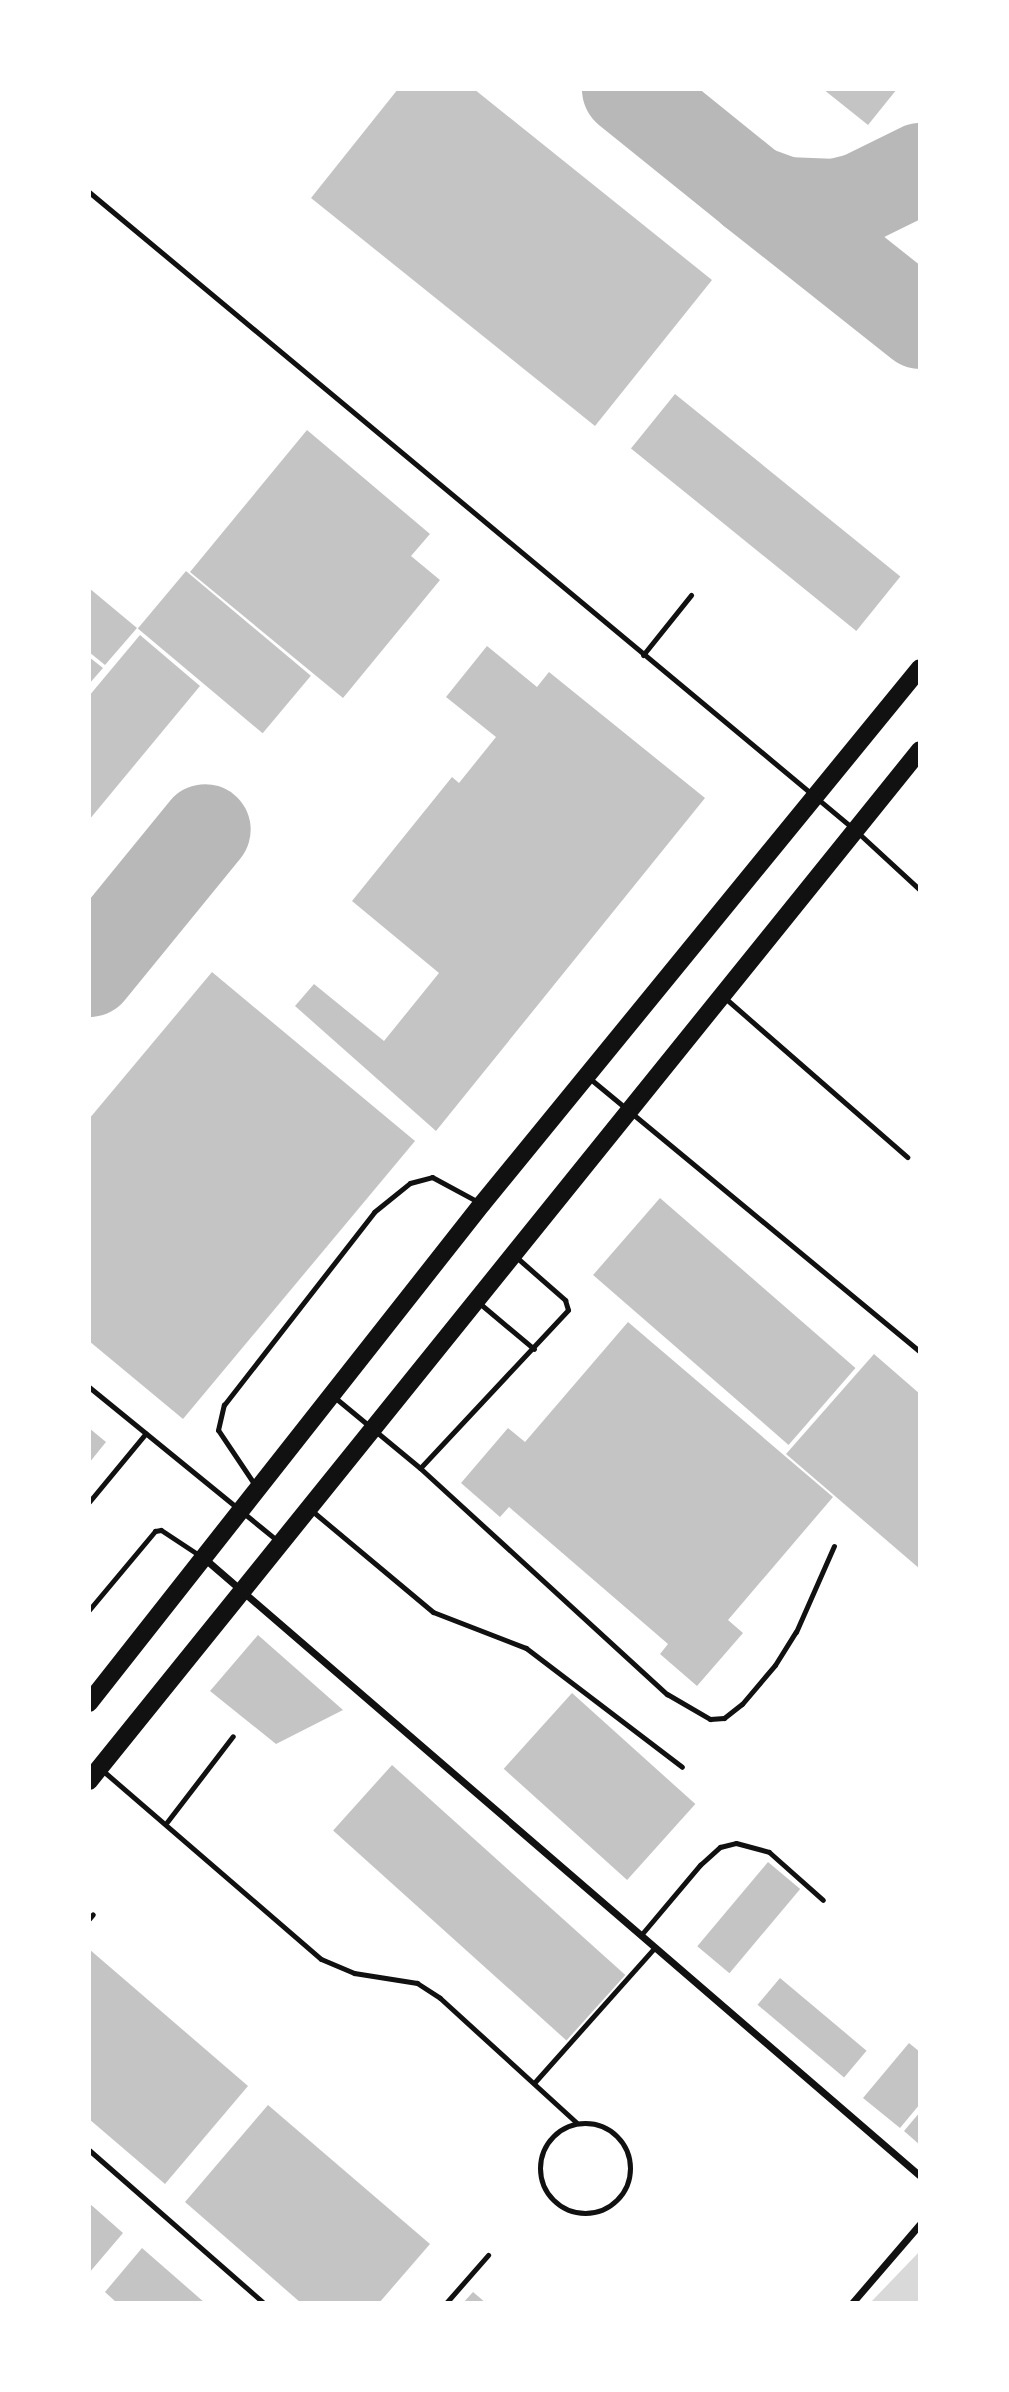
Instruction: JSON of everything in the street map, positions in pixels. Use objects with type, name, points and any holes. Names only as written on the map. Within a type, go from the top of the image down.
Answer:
[{"type":"main road","points":[[89,1703],[482,1204],[920,668]]},
{"type":"main road","points":[[94,1774],[721,994],[918,757]]},
{"type":"street","points":[[205,1559],[920,2176]]},
{"type":"street","points":[[852,2303],[920,2224]]},
{"type":"lane","points":[[89,192],[855,830],[920,890]]},
{"type":"lane","points":[[643,655],[691,595]]},
{"type":"lane","points":[[721,994],[907,1157]]},
{"type":"lane","points":[[587,1077],[920,1352]]},
{"type":"lane","points":[[258,1490],[218,1430],[224,1405],[374,1212],[410,1183],[432,1177],[482,1204]]},
{"type":"lane","points":[[420,1468],[568,1310],[565,1300],[513,1254]]},
{"type":"lane","points":[[475,1300],[534,1349]]},
{"type":"lane","points":[[89,1387],[281,1543]]},
{"type":"lane","points":[[331,1395],[420,1468],[667,1695],[710,1719],[724,1718],[742,1704],[775,1665],[814,1597],[834,1546]]},
{"type":"lane","points":[[89,1502],[146,1433]]},
{"type":"lane","points":[[309,1508],[433,1612],[526,1648],[682,1767]]},
{"type":"lane","points":[[89,1610],[155,1531],[161,1530],[205,1559]]},
{"type":"lane","points":[[167,1822],[233,1736]]},
{"type":"lane","points":[[94,1774],[167,1822],[321,1959],[354,1973],[417,1983],[440,1998],[577,2123],[607,2127],[619,2137],[629,2158],[629,2181],[622,2195],[596,2212],[580,2213],[554,2201],[540,2176],[544,2148],[557,2132],[577,2123]]},
{"type":"lane","points":[[641,1935],[700,1865],[720,1847],[736,1843],[769,1853],[824,1900]]},
{"type":"lane","points":[[534,2083],[655,1947]]},
{"type":"lane","points":[[89,2150],[264,2303]]},
{"type":"lane","points":[[446,2303],[488,2255]]},
{"type":"shaded area","points":[[920,2251],[920,2303],[870,2303]]},
{"type":"building","points":[[398,89],[474,89],[712,280],[595,426],[311,198]]},
{"type":"building","points":[[823,89],[897,89],[868,125]]},
{"type":"building","points":[[675,394],[900,577],[856,631],[631,448]]},
{"type":"building","points":[[307,430],[430,534],[411,556],[440,580],[343,698],[190,572]]},
{"type":"building","points":[[186,571],[311,676],[263,733],[138,628]]},
{"type":"building","points":[[89,588],[137,628],[105,665],[89,652]]},
{"type":"building","points":[[140,635],[200,686],[89,820],[89,696]]},
{"type":"building","points":[[487,646],[537,687],[549,672],[705,798],[436,1131],[295,1006],[314,984],[384,1041],[439,973],[352,901],[452,777],[459,783],[496,737],[446,697]]},
{"type":"building","points":[[89,657],[103,668],[89,684]]},
{"type":"building","points":[[212,972],[415,1141],[183,1419],[89,1341],[89,1119]]},
{"type":"building","points":[[660,1198],[855,1368],[789,1445],[593,1275]]},
{"type":"building","points":[[628,1322],[833,1497],[728,1620],[743,1633],[697,1686],[660,1654],[668,1644],[509,1507],[500,1517],[461,1483],[508,1428],[525,1442]]},
{"type":"building","points":[[874,1354],[920,1394],[920,1569],[786,1454]]},
{"type":"building","points":[[89,1428],[106,1442],[89,1463]]},
{"type":"building","points":[[258,1635],[343,1710],[276,1744],[210,1691]]},
{"type":"building","points":[[572,1693],[695,1804],[627,1880],[504,1769]]},
{"type":"building","points":[[392,1765],[625,1975],[566,2041],[333,1830]]},
{"type":"building","points":[[768,1862],[800,1889],[729,1973],[697,1946]]},
{"type":"building","points":[[89,1949],[248,2086],[165,2184],[89,2119]]},
{"type":"building","points":[[780,1978],[867,2051],[844,2077],[758,2005]]},
{"type":"building","points":[[909,2043],[920,2052],[920,2104],[900,2128],[863,2098]]},
{"type":"building","points":[[268,2105],[430,2244],[379,2303],[301,2303],[185,2202]]},
{"type":"building","points":[[920,2112],[920,2145],[904,2131]]},
{"type":"building","points":[[89,2203],[123,2233],[89,2273]]},
{"type":"building","points":[[142,2248],[205,2303],[117,2303],[105,2292]]},
{"type":"building","points":[[473,2292],[486,2303],[463,2303]]},
{"type":"taxiway","points":[[627,89],[752,190],[785,202],[835,204],[859,198],[920,168]]},
{"type":"taxiway","points":[[752,190],[920,323]]},
{"type":"taxiway","points":[[89,971],[205,829]]}]
